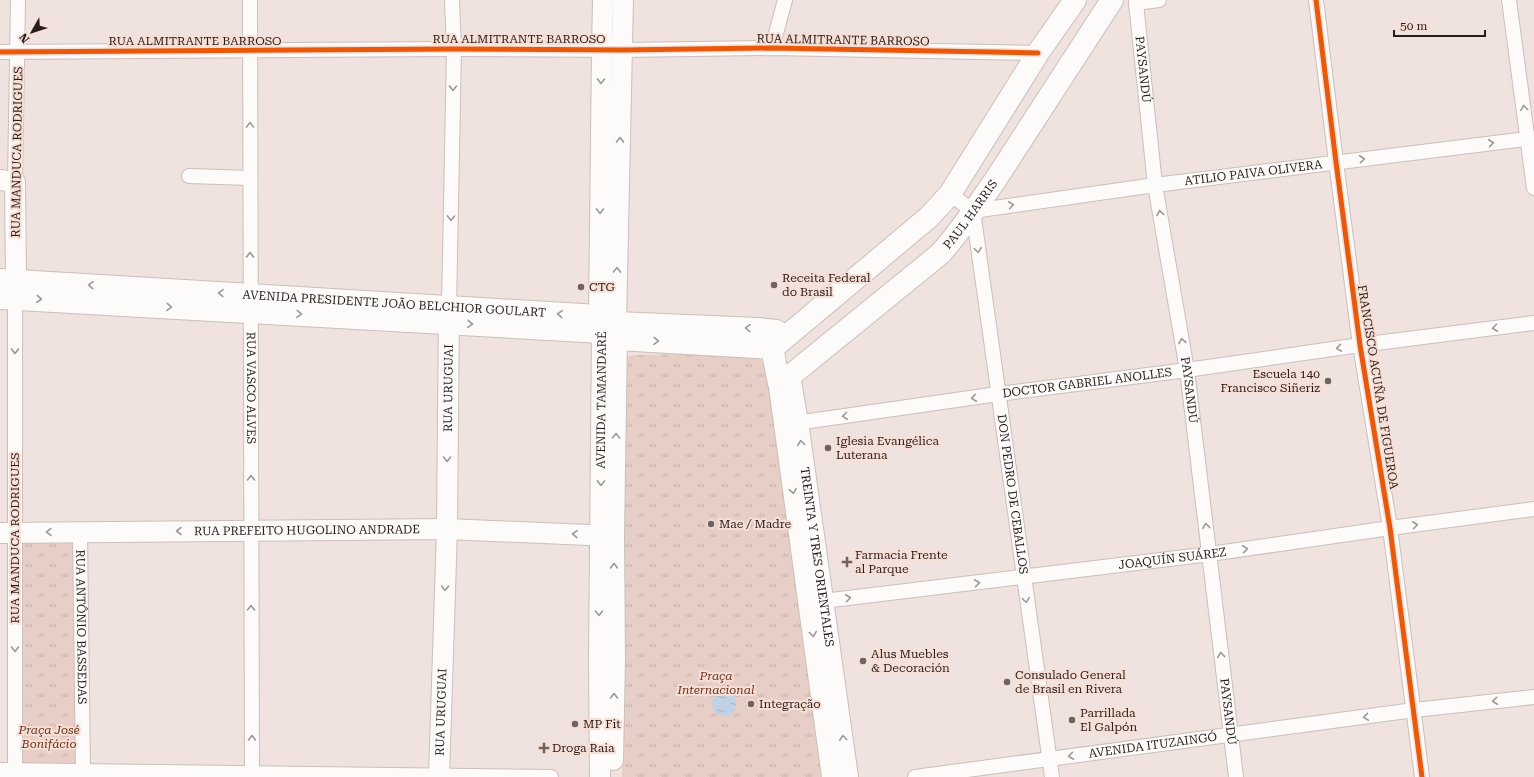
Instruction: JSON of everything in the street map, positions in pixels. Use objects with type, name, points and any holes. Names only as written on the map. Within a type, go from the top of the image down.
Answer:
[{"type":"highway","points":[[779,342],[930,217],[950,194],[1038,53],[1075,0]]},
{"type":"highway","name":"PAUL HARRIS","points":[[784,379],[940,254],[960,231],[994,182],[1112,0]]},
{"type":"highway","name":"AVENIDA PRESIDENTE JOÃO BELCHIOR GOULART","points":[[8,289],[449,315],[609,327],[758,329],[776,331],[779,342]]},
{"type":"highway","name":"TREINTA Y TRES ORIENTALES","points":[[779,342],[784,379]]},
{"type":"street","name":"RUA MANDUCA RODRIGUES","points":[[15,774],[8,533],[8,181],[18,52],[18,0]]},
{"type":"street","name":"RUA VASCO ALVES","points":[[250,0],[252,775]]},
{"type":"street","name":"RUA URUGUAI","points":[[439,776],[447,529],[454,49],[452,0]]},
{"type":"street","name":"AVENIDA TAMANDARÉ","points":[[600,777],[607,536],[609,327],[602,49],[603,0]]},
{"type":"street","name":"AVENIDA TAMANDARÉ","points":[[609,327],[623,0]]},
{"type":"street","points":[[772,48],[785,0]]},
{"type":"street","points":[[1132,2],[1159,0]]},
{"type":"street","name":"FRANCISCO ACUÑA DE FIGUEROA","points":[[1316,0],[1360,345],[1390,528],[1422,777]]},
{"type":"street","points":[[1510,0],[1531,138],[1534,188]]},
{"type":"street","name":"PAYSANDÚ","points":[[1132,2],[1155,185],[1187,370],[1236,777]]},
{"type":"street","name":"RUA ALMITRANTE BARROSO","points":[[0,52],[454,49],[622,50],[772,48],[1038,53]]},
{"type":"street","name":"ATILIO PAIVA OLIVERA","points":[[973,211],[1155,185],[1531,138]]},
{"type":"street","points":[[189,176],[250,178]]},
{"type":"street","points":[[950,194],[973,211]]},
{"type":"street","name":"DON PEDRO DE CEBALLOS","points":[[973,211],[1052,777]]},
{"type":"street","name":"DOCTOR GABRIEL ANOLLES","points":[[791,423],[998,394],[1187,370],[1360,345],[1534,323]]},
{"type":"street","name":"TREINTA Y TRES ORIENTALES","points":[[784,379],[816,602],[848,777]]},
{"type":"street","name":"JOAQUÍN SUÁREZ","points":[[816,602],[1210,554],[1534,509]]},
{"type":"street","name":"RUA PREFEITO HUGOLINO ANDRADE","points":[[8,533],[447,529],[607,536]]},
{"type":"street","name":"RUA ANTÔNIO BASSEDAS","points":[[80,532],[83,771]]},
{"type":"street","name":"AVENIDA TAMANDARÉ","points":[[607,536],[615,659],[613,777]]},
{"type":"street","name":"TREINTA Y TRES ORIENTALES","points":[[816,602],[832,777]]},
{"type":"street","name":"AVENIDA ITUZAINGÓ","points":[[915,777],[1414,710],[1534,697]]},
{"type":"street","points":[[0,770],[15,774],[83,771],[252,775],[551,777]]},
{"type":"green space","name":"Praça Internacional","points":[[753,353],[763,362],[767,372],[824,777],[622,777],[623,364],[626,357],[633,355]]},
{"type":"green space","name":"Praça José Bonifácio","points":[[80,531],[83,771],[15,770],[15,533]]},
{"type":"water","points":[[724,692],[733,695],[736,704],[733,713],[724,716],[715,713],[712,704],[715,695]]},
{"type":"cycle path","points":[[1316,0],[1360,345],[1390,528],[1422,777]]},
{"type":"cycle path","points":[[0,52],[454,49],[622,50],[772,48],[1038,53]]},
{"type":"place","name":"Receita Federal do Brasil","points":[[774,285]]},
{"type":"place","name":"CTG","points":[[581,287]]},
{"type":"place","name":"Escuela 140 Francisco Siñeriz","points":[[1328,381]]},
{"type":"place","name":"Iglesia Evangélica Luterana","points":[[828,448]]},
{"type":"place","name":"Mae / Madre","points":[[711,524]]},
{"type":"place","name":"Farmacia Frente al Parque","points":[[847,562]]},
{"type":"place","name":"Alus Muebles & Decoración","points":[[863,661]]},
{"type":"place","name":"Consulado General de Brasil en Rivera","points":[[1007,682]]},
{"type":"place","name":"Integração","points":[[751,704]]},
{"type":"place","name":"Parrillada El Galpón","points":[[1072,720]]},
{"type":"place","name":"MP Fit","points":[[575,724]]},
{"type":"place","name":"Droga Raia","points":[[544,748]]}]
